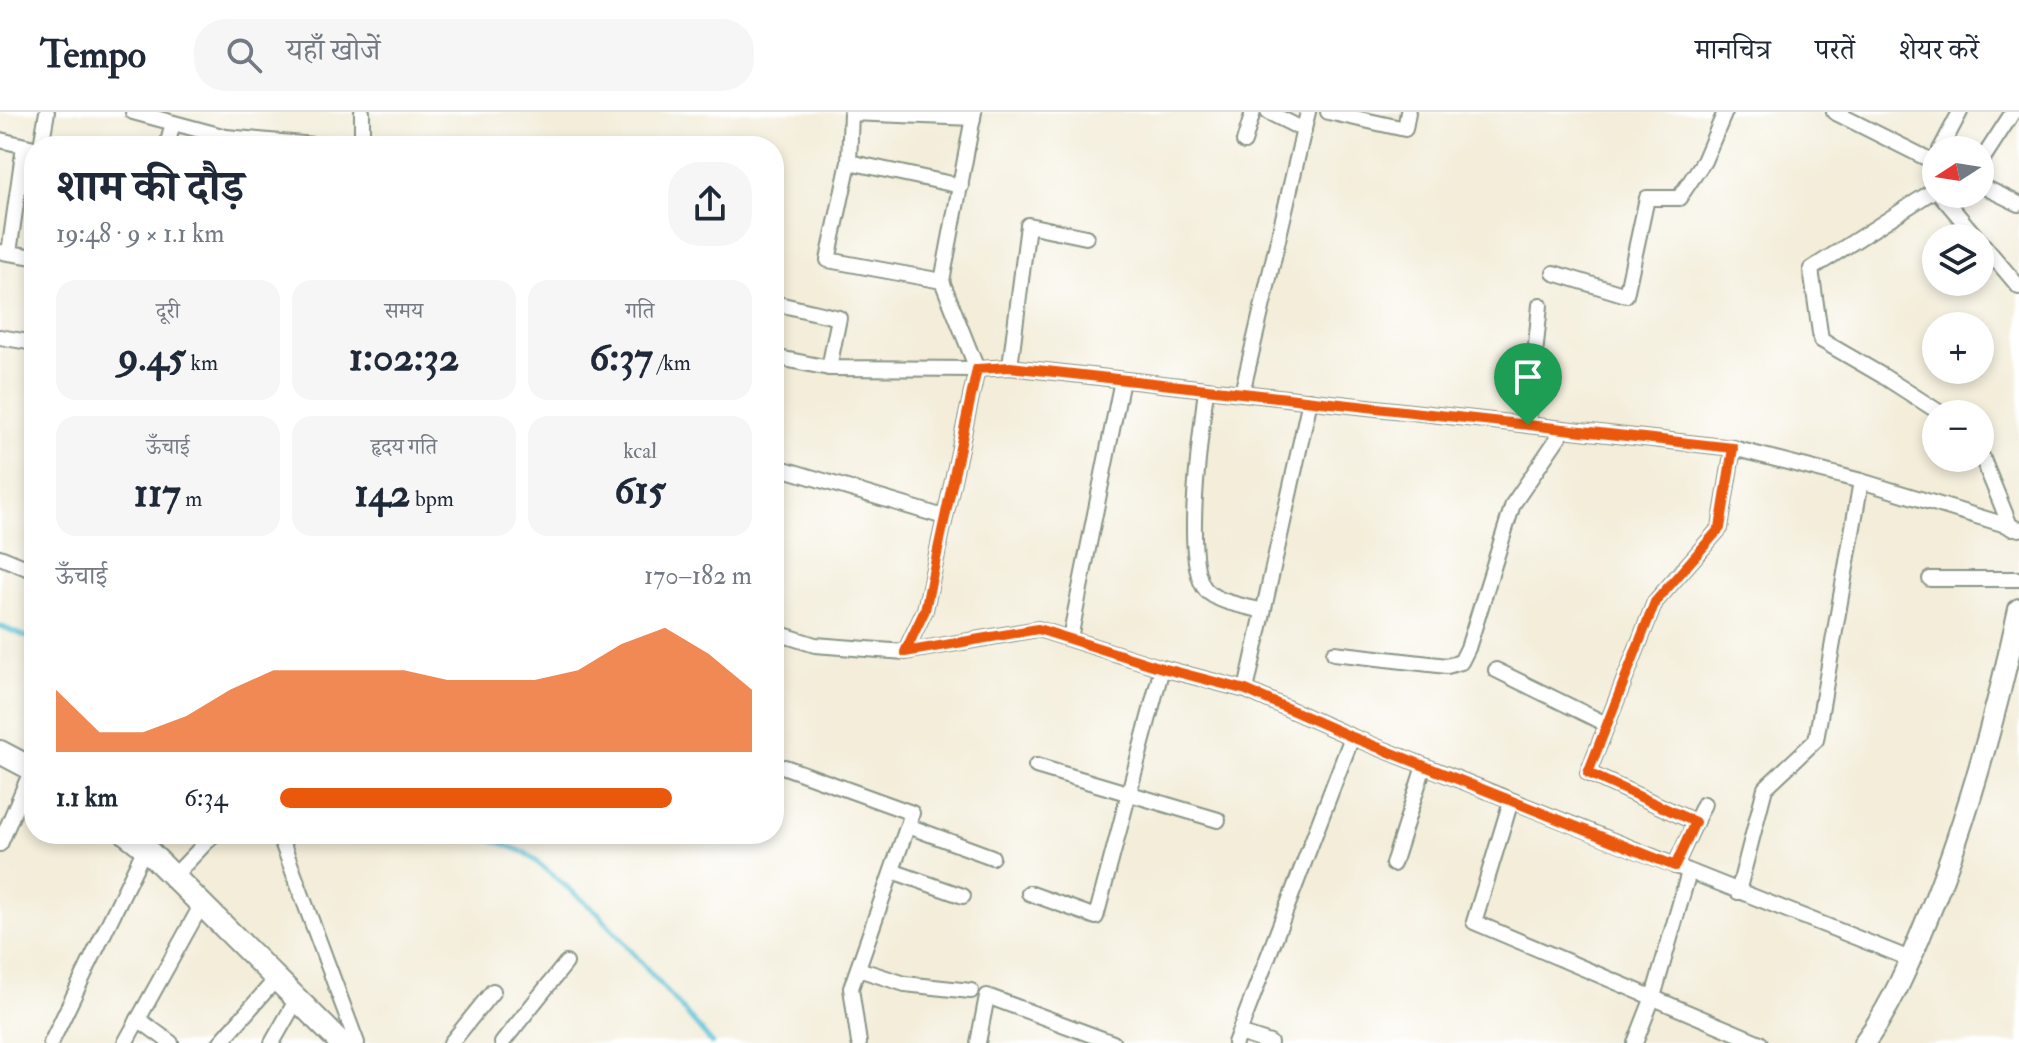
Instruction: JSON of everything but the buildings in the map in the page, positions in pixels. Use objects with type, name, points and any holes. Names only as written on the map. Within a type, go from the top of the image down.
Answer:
[{"type":"main road","points":[[0,752],[24,764]]},
{"type":"main road","points":[[139,844],[341,1043]]},
{"type":"street","points":[[43,136],[47,112]]},
{"type":"street","points":[[133,112],[210,136]]},
{"type":"street","points":[[362,112],[362,136]]},
{"type":"street","points":[[1244,142],[1253,112]]},
{"type":"street","points":[[1268,112],[1304,130]]},
{"type":"street","points":[[1242,393],[1308,112]]},
{"type":"street","points":[[1328,112],[1405,129],[1408,112]]},
{"type":"street","points":[[1554,273],[1626,295],[1647,198],[1679,198],[1704,161],[1725,112]]},
{"type":"street","points":[[1834,112],[1922,152]]},
{"type":"street","points":[[1947,136],[1960,112]]},
{"type":"street","points":[[1994,141],[2013,112]]},
{"type":"street","points":[[905,652],[925,610],[977,369],[942,281],[973,115],[851,113],[849,162],[828,260],[942,281]]},
{"type":"street","points":[[170,136],[173,123]]},
{"type":"street","points":[[0,140],[24,146]]},
{"type":"street","points":[[849,162],[961,186]]},
{"type":"street","points":[[24,168],[4,252],[24,255]]},
{"type":"street","points":[[1994,192],[2019,204]]},
{"type":"street","points":[[1922,198],[1811,269],[1821,340],[1922,402]]},
{"type":"street","points":[[1952,208],[1965,224]]},
{"type":"street","points":[[1010,367],[1028,225],[1086,237]]},
{"type":"street","points":[[1994,258],[2019,287]]},
{"type":"street","points":[[784,305],[839,318],[829,368]]},
{"type":"street","points":[[1528,425],[1540,305]]},
{"type":"street","points":[[0,337],[24,341]]},
{"type":"street","points":[[784,359],[829,368],[1010,367],[1733,448],[1861,481],[2015,528]]},
{"type":"street","points":[[1070,638],[1122,380]]},
{"type":"street","points":[[1206,389],[1193,532],[1198,573],[1201,584],[1215,597],[1263,611]]},
{"type":"street","points":[[1246,690],[1310,400]]},
{"type":"street","points":[[1334,653],[1447,666],[1461,662],[1513,504],[1564,429]]},
{"type":"street","points":[[1695,822],[1588,773],[1655,602],[1720,528],[1733,448]]},
{"type":"street","points":[[784,469],[944,517]]},
{"type":"street","points":[[1989,472],[2015,528]]},
{"type":"street","points":[[1738,892],[1765,788],[1816,740],[1861,481]]},
{"type":"street","points":[[0,557],[24,567]]},
{"type":"street","points":[[1930,579],[2019,579]]},
{"type":"street","points":[[1864,1043],[1883,1018],[1942,883],[1969,801],[2015,636],[2019,609]]},
{"type":"street","points":[[784,635],[815,645],[905,652],[1038,629],[1070,638],[1162,668],[1246,690],[1352,737],[1910,959]]},
{"type":"street","points":[[1029,893],[1096,917],[1162,668]]},
{"type":"street","points":[[1496,670],[1606,724]]},
{"type":"street","points":[[1270,1043],[1237,1038],[1352,737]]},
{"type":"street","points":[[1036,766],[1218,820]]},
{"type":"street","points":[[1393,864],[1424,766]]},
{"type":"street","points":[[785,767],[912,813],[851,988],[859,1043]]},
{"type":"street","points":[[0,844],[24,789]]},
{"type":"street","points":[[1511,801],[1474,922],[1760,1043]]},
{"type":"street","points":[[1635,1043],[1653,997],[1682,869],[1695,822],[1704,804]]},
{"type":"street","points":[[908,826],[992,857]]},
{"type":"street","points":[[51,1043],[135,844]]},
{"type":"street","points":[[174,876],[204,844]]},
{"type":"street","points":[[283,844],[357,1043]]},
{"type":"street","points":[[892,871],[963,896]]},
{"type":"street","points":[[125,1043],[202,904]]},
{"type":"street","points":[[502,1043],[566,963]]},
{"type":"street","points":[[858,969],[905,984],[971,991]]},
{"type":"street","points":[[220,1043],[276,979]]},
{"type":"street","points":[[451,1043],[493,991]]},
{"type":"street","points":[[978,1043],[987,996],[1113,1043]]},
{"type":"street","points":[[272,1043],[297,999]]},
{"type":"street","points":[[138,1019],[171,1043]]},
{"type":"waterway","points":[[0,626],[24,636]]},
{"type":"waterway","points":[[504,844],[526,853],[598,913],[712,1043]]},
{"type":"route","points":[[1010,367],[1528,425],[1733,448],[1720,528],[1655,602],[1588,773],[1695,822],[1675,866],[1352,737],[1246,690],[1162,668],[1038,629],[905,652],[925,610],[977,369],[1010,367]]}]
